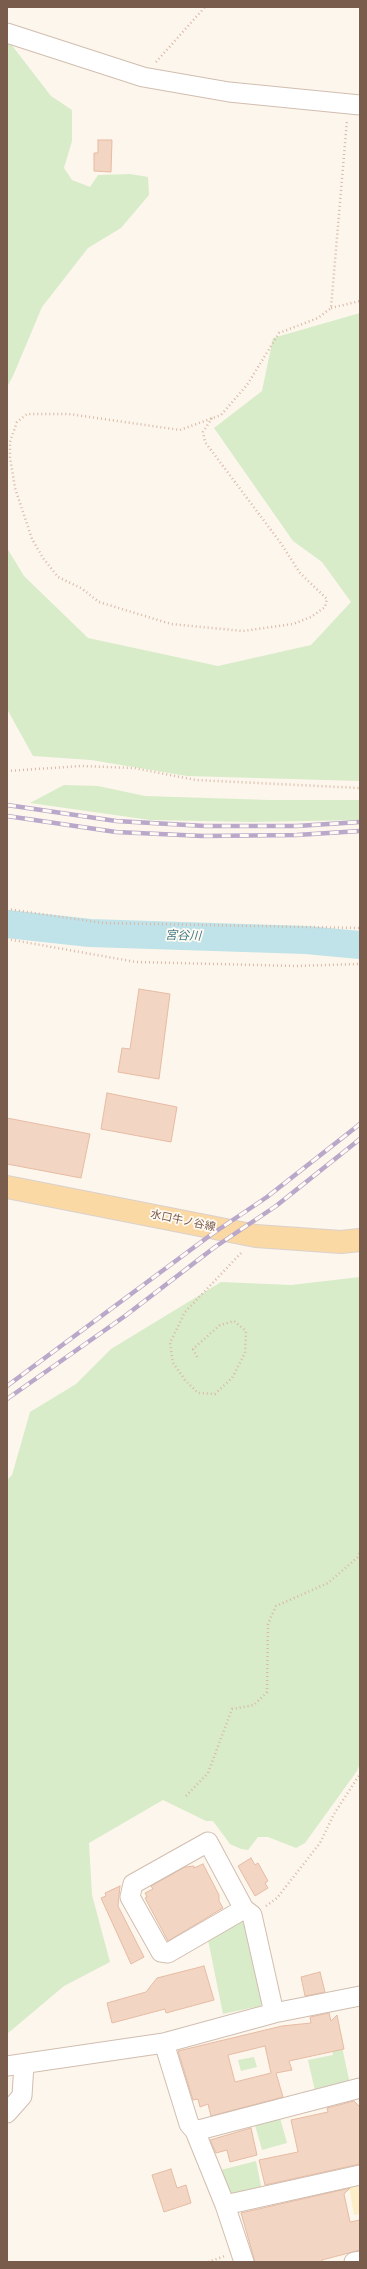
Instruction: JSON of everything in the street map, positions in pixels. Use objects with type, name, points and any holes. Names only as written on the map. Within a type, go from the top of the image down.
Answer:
[{"type":"main road","name":"水口牛ノ谷線","points":[[7,1187],[256,1236],[341,1242],[360,1240]]},
{"type":"street","points":[[7,33],[143,77],[229,92],[354,104]]},
{"type":"street","points":[[248,1912],[168,1953],[161,1952],[130,1897],[133,1884],[208,1842],[248,1912],[274,2013]]},
{"type":"street","points":[[7,2113],[22,2096],[16,2065],[164,2043],[274,2013],[360,1996]]},
{"type":"street","points":[[164,2043],[189,2124],[195,2131],[225,2205],[244,2262]]},
{"type":"street","points":[[195,2131],[360,2088]]},
{"type":"street","points":[[225,2205],[360,2175]]},
{"type":"street","points":[[354,2262],[360,2261]]},
{"type":"path","points":[[143,77],[205,7]]},
{"type":"path","points":[[331,308],[354,104]]},
{"type":"path","points":[[212,418],[204,432],[205,442],[280,542],[300,573],[327,599],[326,607],[311,617],[293,624],[242,631],[171,624],[99,602],[81,588],[58,577],[43,558],[32,539],[15,488],[10,457],[10,442],[17,422],[27,414],[69,414],[180,430],[212,418],[221,415],[247,385],[279,333],[318,318],[331,308],[360,301]]},
{"type":"path","points":[[7,771],[81,766],[134,768],[196,780],[360,788]]},
{"type":"path","points":[[7,909],[103,923],[360,928]]},
{"type":"path","points":[[7,938],[136,962],[298,966],[360,964]]},
{"type":"path","points":[[197,1357],[193,1349],[220,1325],[234,1321],[246,1331],[245,1353],[232,1378],[215,1394],[198,1393],[185,1380],[173,1363],[170,1343],[185,1312],[256,1236]]},
{"type":"path","points":[[186,1796],[208,1773],[232,1708],[254,1705],[267,1692],[268,1624],[276,1606],[328,1584],[358,1557],[360,1551]]},
{"type":"path","points":[[248,1912],[277,1898],[300,1871],[320,1843],[334,1814],[360,1774]]},
{"type":"green space","points":[[7,39],[51,96],[72,110],[72,141],[64,168],[72,180],[90,187],[98,175],[130,174],[148,177],[149,195],[121,228],[88,248],[42,307],[7,387]]},
{"type":"green space","points":[[360,313],[360,781],[187,776],[91,760],[33,756],[7,709],[7,548],[24,576],[88,638],[218,666],[311,645],[351,602],[322,562],[293,541],[214,428],[262,391],[273,338]]},
{"type":"green space","points":[[64,785],[98,786],[145,796],[270,800],[360,800],[360,820],[252,822],[150,820],[30,803]]},
{"type":"green space","points":[[360,1277],[360,1763],[357,1771],[305,1843],[296,1848],[268,1837],[258,1837],[248,1850],[241,1849],[230,1844],[213,1821],[206,1821],[163,1800],[89,1843],[92,1895],[110,1962],[64,1986],[7,2034],[7,1480],[12,1475],[30,1412],[76,1384],[111,1349],[221,1282],[291,1285]]},
{"type":"green space","points":[[236,1917],[248,1924],[264,2000],[260,2006],[223,2014],[207,1935]]},
{"type":"green space","points":[[341,2042],[350,2084],[315,2091],[308,2060],[333,2055],[331,2044]]},
{"type":"green space","points":[[254,2057],[257,2067],[241,2071],[238,2060]]},
{"type":"green space","points":[[280,2118],[287,2143],[262,2150],[255,2125]]},
{"type":"green space","points":[[256,2161],[262,2191],[234,2197],[226,2190],[221,2170]]},
{"type":"sand","points":[[360,2185],[360,2214],[354,2215],[349,2187]]},
{"type":"building","points":[[98,140],[112,140],[111,172],[94,171],[94,153],[98,153]]},
{"type":"building","points":[[139,989],[170,994],[159,1079],[118,1072],[122,1048],[130,1049]]},
{"type":"building","points":[[107,1093],[177,1107],[171,1142],[101,1129]]},
{"type":"building","points":[[7,1118],[90,1134],[81,1178],[7,1164]]},
{"type":"building","points":[[251,1858],[255,1865],[258,1863],[268,1881],[265,1883],[268,1888],[255,1896],[238,1866]]},
{"type":"building","points":[[203,1864],[219,1895],[219,1901],[223,1908],[168,1941],[145,1898],[147,1897],[145,1893],[153,1889],[151,1886],[185,1867],[194,1866],[194,1868]]},
{"type":"building","points":[[120,1886],[118,1906],[144,1957],[131,1964],[101,1898],[106,1896],[105,1893]]},
{"type":"building","points":[[204,1966],[214,2000],[166,2013],[165,2009],[112,2023],[107,2003],[146,1992],[157,1978]]},
{"type":"building","points":[[320,1972],[325,1992],[305,1996],[301,1977]]},
{"type":"building","points":[[329,2013],[331,2021],[337,2015],[344,2049],[289,2061],[292,2070],[276,2073],[283,2097],[211,2116],[208,2104],[200,2107],[198,2099],[193,2100],[178,2051],[282,2026],[311,2023],[310,2017]],"holes":[[[265,2046],[271,2073],[235,2082],[228,2055]]]},
{"type":"building","points":[[354,2101],[360,2107],[360,2164],[265,2185],[259,2160],[298,2152],[291,2120],[328,2112],[327,2108]]},
{"type":"building","points":[[251,2128],[257,2155],[230,2162],[227,2150],[216,2153],[210,2140]]},
{"type":"building","points":[[171,2169],[177,2188],[186,2185],[191,2203],[164,2212],[152,2175]]},
{"type":"building","points":[[350,2188],[344,2194],[350,2222],[360,2220],[360,2250],[322,2260],[322,2262],[255,2262],[241,2213]]},
{"type":"waterway","name":"宮谷川","points":[[7,924],[90,933],[306,940],[360,945]]},
{"type":"railway","points":[[7,805],[116,821],[205,826],[297,826],[360,822]]},
{"type":"railway","points":[[7,816],[116,832],[203,836],[297,835],[360,831]]},
{"type":"railway","points":[[7,1386],[212,1234],[267,1197],[360,1124]]},
{"type":"railway","points":[[7,1399],[125,1316],[215,1247],[276,1206],[360,1139]]}]
